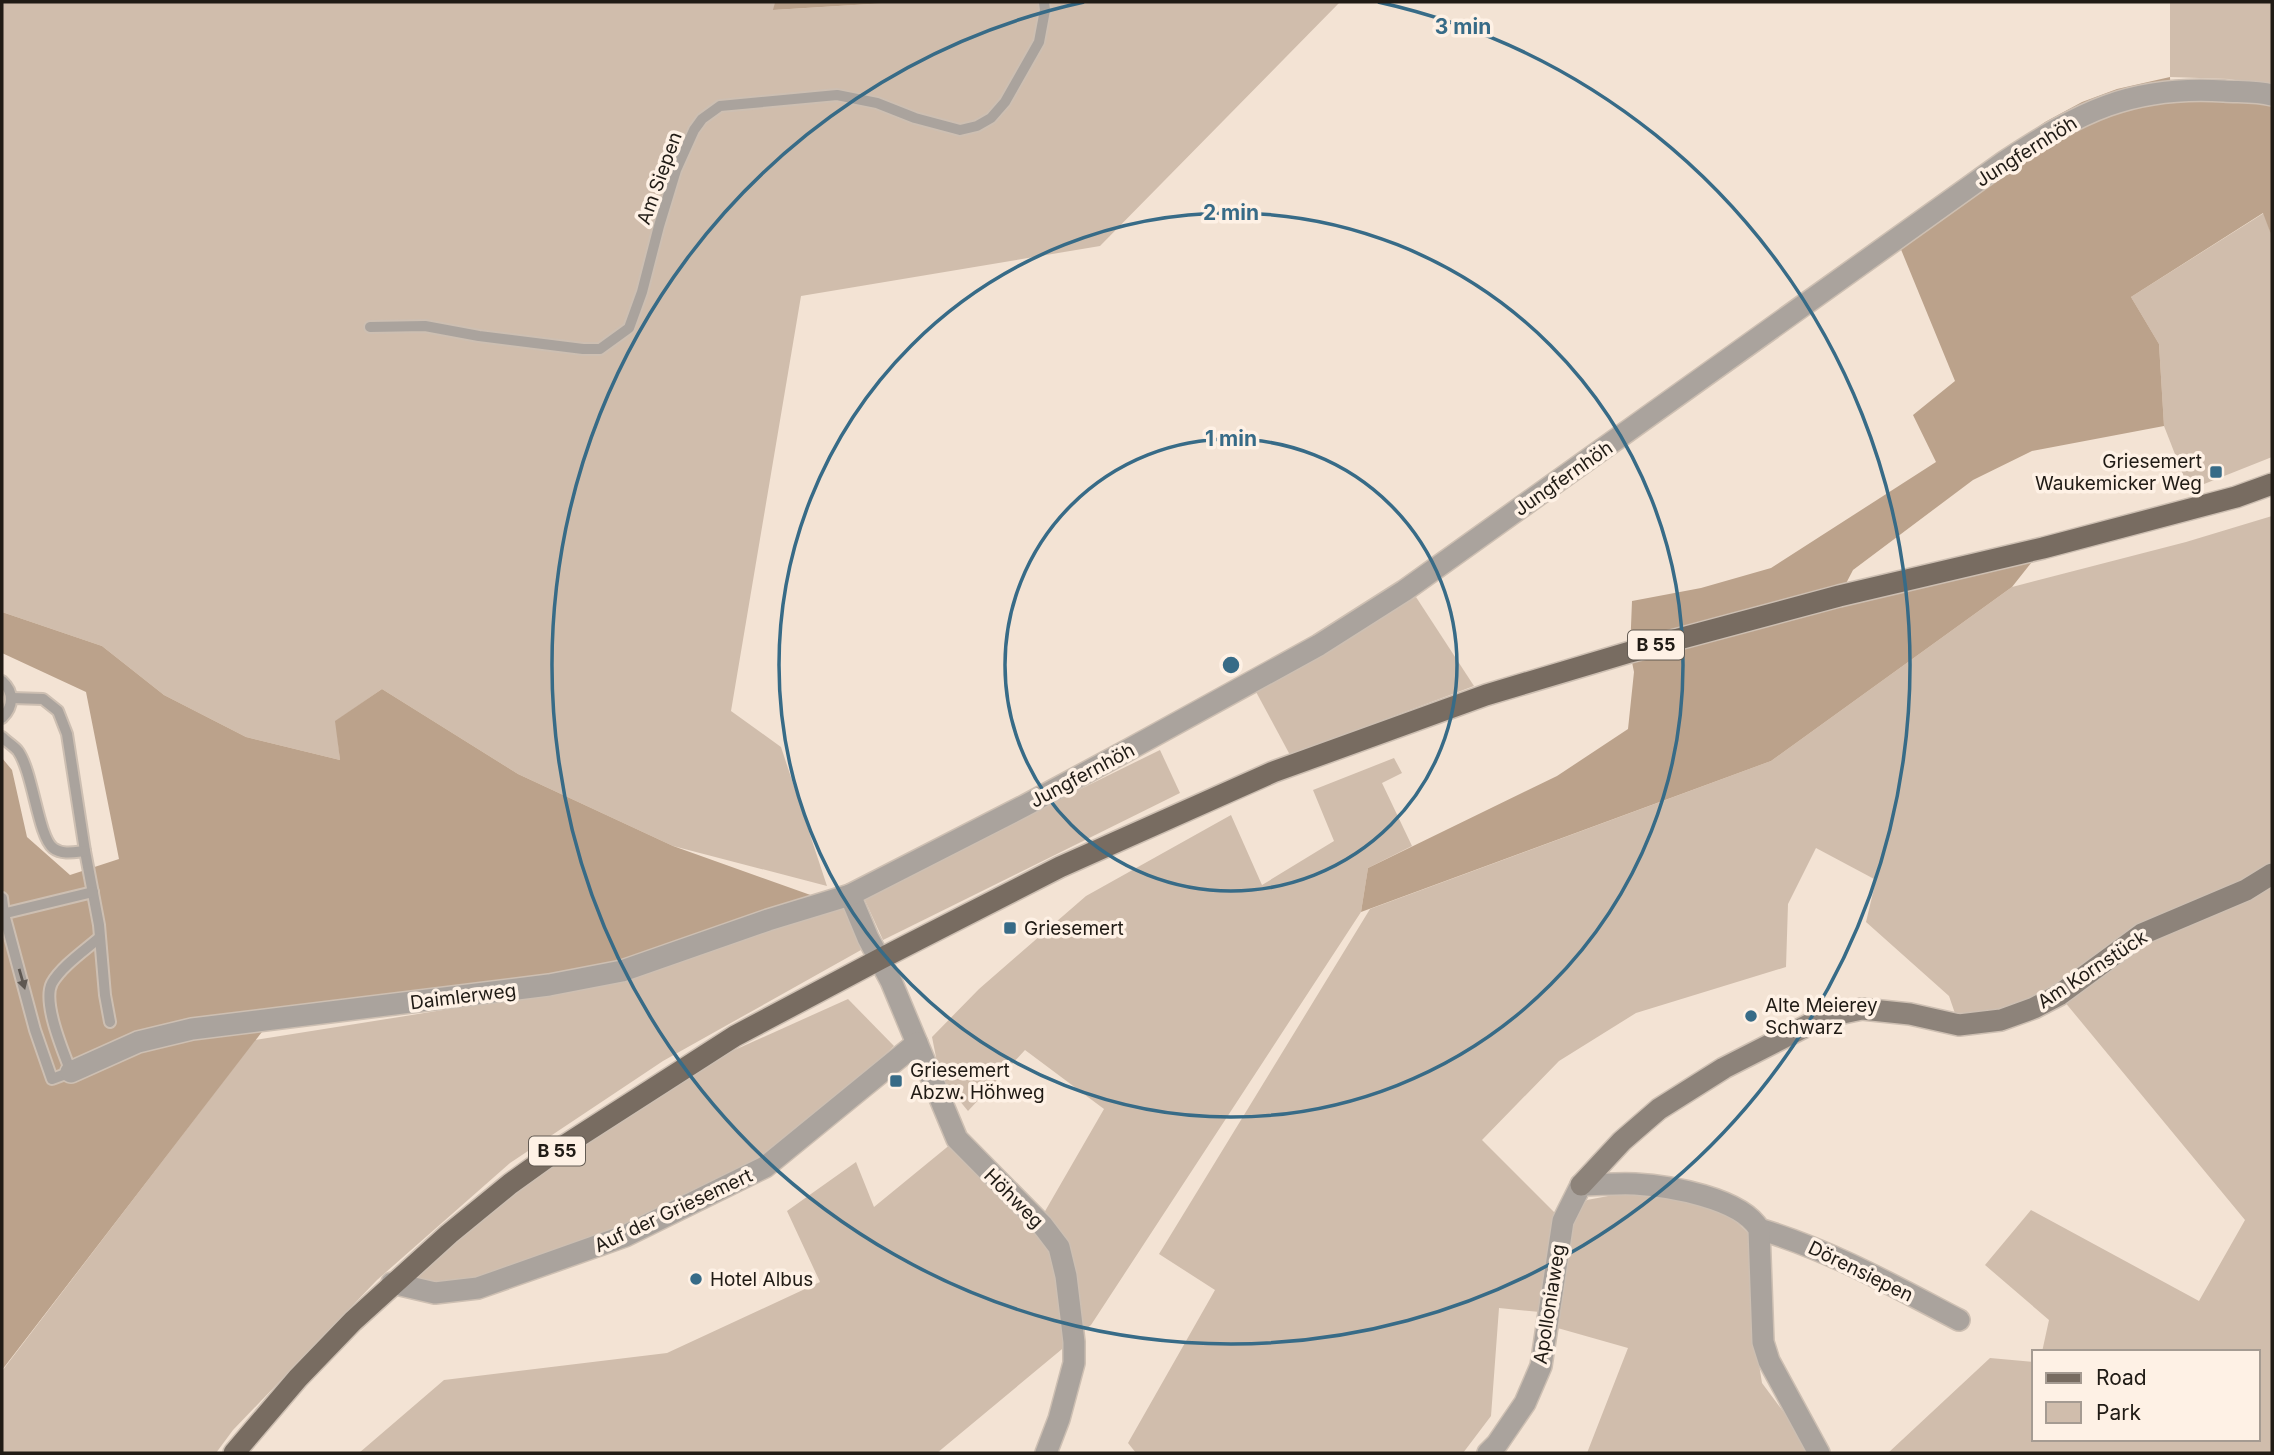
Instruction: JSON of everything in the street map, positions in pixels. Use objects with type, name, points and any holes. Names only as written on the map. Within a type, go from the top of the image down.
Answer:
[{"type":"main road","name":"B 55","points":[[234,1453],[298,1378],[392,1283],[510,1184],[556,1151],[735,1036],[1060,867],[1273,772],[1486,695],[1839,596],[2056,545],[2236,497],[2272,484]]},
{"type":"street","name":"Jungfernhöh","points":[[850,895],[1026,805],[1319,645],[1404,591],[2004,162],[2061,126],[2087,112],[2127,97],[2167,91],[2209,90],[2272,95]]},
{"type":"street","name":"Am Kornstück","points":[[1581,1185],[1622,1141],[1659,1109],[1724,1068],[1824,1017],[1862,1009],[1910,1014],[1959,1025],[2001,1020],[2059,995],[2142,934],[2246,890],[2272,874]]},
{"type":"street","name":"Höhweg","points":[[850,895],[957,1139],[1043,1226],[1059,1247],[1066,1276],[1074,1363],[1059,1419],[1046,1453]]},
{"type":"street","name":"Daimlerweg","points":[[61,1075],[138,1042],[192,1029],[549,985],[622,971],[768,920],[850,895]]},
{"type":"street","name":"Auf der Griesemert","points":[[392,1283],[435,1293],[478,1288],[625,1236],[765,1167],[917,1043]]},
{"type":"street","name":"Dörensiepen","points":[[1581,1185],[1636,1184],[1685,1191],[1728,1205],[1748,1216],[1759,1229],[1810,1246],[1959,1320]]},
{"type":"street","name":"Apolloniaweg","points":[[1488,1453],[1525,1404],[1541,1366],[1563,1221],[1581,1185]]},
{"type":"street","points":[[1759,1229],[1763,1342],[1769,1361],[1808,1428],[1819,1453]]},
{"type":"lane","name":"Am Siepen","points":[[370,327],[425,326],[479,336],[600,349],[629,328],[642,292],[676,170],[702,119],[720,106],[837,96],[877,103],[939,126],[961,130],[977,126],[992,118],[1006,102],[1039,42],[1044,2]]},
{"type":"lane","points":[[2,681],[7,685],[12,698],[2,718]]},
{"type":"lane","points":[[12,698],[43,699],[62,717],[99,925],[110,1022]]},
{"type":"lane","points":[[2,737],[17,750],[24,762],[44,831],[52,847],[60,852],[85,851]]},
{"type":"lane","points":[[3,914],[93,892]]},
{"type":"lane","points":[[2,898],[3,914],[35,1030],[61,1075]]},
{"type":"lane","points":[[61,1075],[49,996],[50,986],[57,976],[99,938]]},
{"type":"green space","points":[[2,2],[775,2],[774,10],[903,2],[1340,2],[1100,246],[801,296],[731,711],[781,747],[827,886],[673,846],[518,774],[382,689],[336,721],[340,760],[246,737],[164,695],[102,646],[2,612]]},
{"type":"green space","points":[[2170,2],[2272,2],[2272,86],[2229,79],[2170,77]]},
{"type":"green space","points":[[2264,213],[2272,237],[2272,457],[2189,490],[2164,426],[2159,344],[2131,297]]},
{"type":"green space","points":[[2272,516],[2272,1453],[1888,1453],[1990,1358],[2032,1362],[2032,1441],[2260,1441],[2260,1350],[2042,1350],[2049,1320],[1985,1265],[2031,1210],[2199,1301],[2245,1220],[2059,995],[1959,1025],[1949,996],[1866,922],[1876,880],[1816,848],[1788,904],[1786,967],[1636,1013],[1559,1061],[1482,1140],[1556,1214],[1540,1312],[1499,1308],[1491,1416],[1463,1453],[1136,1453],[1128,1443],[1215,1290],[1159,1254],[1370,909],[1771,761],[2012,587],[2186,542]]},
{"type":"green space","points":[[1416,597],[1474,686],[1290,755],[1255,690]]},
{"type":"green space","points":[[1160,750],[1180,793],[883,940],[863,896]]},
{"type":"green space","points":[[1394,758],[1402,773],[1382,783],[1412,846],[1368,868],[1361,912],[1091,1325],[937,1453],[359,1453],[444,1380],[667,1353],[820,1282],[787,1211],[856,1162],[874,1207],[957,1139],[1044,1213],[1104,1109],[1025,1050],[968,1111],[940,1077],[932,1037],[979,989],[1086,896],[1231,815],[1262,885],[1334,841],[1313,790]]},
{"type":"green space","points":[[844,904],[861,950],[663,1061],[510,1163],[377,1280],[233,1430],[216,1453],[2,1453],[2,1371],[255,1040],[619,982]]},
{"type":"green space","points":[[848,999],[894,1046],[765,1167],[478,1288],[392,1283],[670,1079]]},
{"type":"green space","points":[[1645,1189],[1726,1212],[1749,1234],[1752,1321],[1762,1383],[1814,1453],[1587,1453],[1628,1348],[1554,1327],[1569,1223],[1587,1200]]},
{"type":"shaded area","points":[[775,2],[903,2],[773,10]]},
{"type":"shaded area","points":[[2170,77],[2171,98],[2272,104],[2272,237],[2263,213],[2131,297],[2159,344],[2164,426],[2032,451],[1973,480],[1853,570],[1840,595],[2043,548],[2012,587],[1771,761],[1361,912],[1368,868],[1557,776],[1628,729],[1634,672],[1630,652],[1632,601],[1701,588],[1771,568],[1936,462],[1913,415],[1955,381],[1893,230],[2045,122],[2082,102],[2117,89]]},
{"type":"shaded area","points":[[2,612],[102,646],[164,695],[246,737],[340,760],[335,721],[382,689],[518,774],[673,846],[833,903],[622,970],[268,1024],[2,1370],[2,758],[12,770],[27,837],[70,875],[119,859],[86,692],[2,653]]},
{"type":"place","name":"Griesemert Waukemicker Weg","points":[[2216,472]]},
{"type":"place","name":"Griesemert","points":[[1010,928]]},
{"type":"place","name":"Alte Meierey Schwarz","points":[[1751,1016]]},
{"type":"place","name":"Griesemert Abzw. Höhweg","points":[[896,1081]]},
{"type":"place","name":"Hotel Albus","points":[[696,1279]]}]
